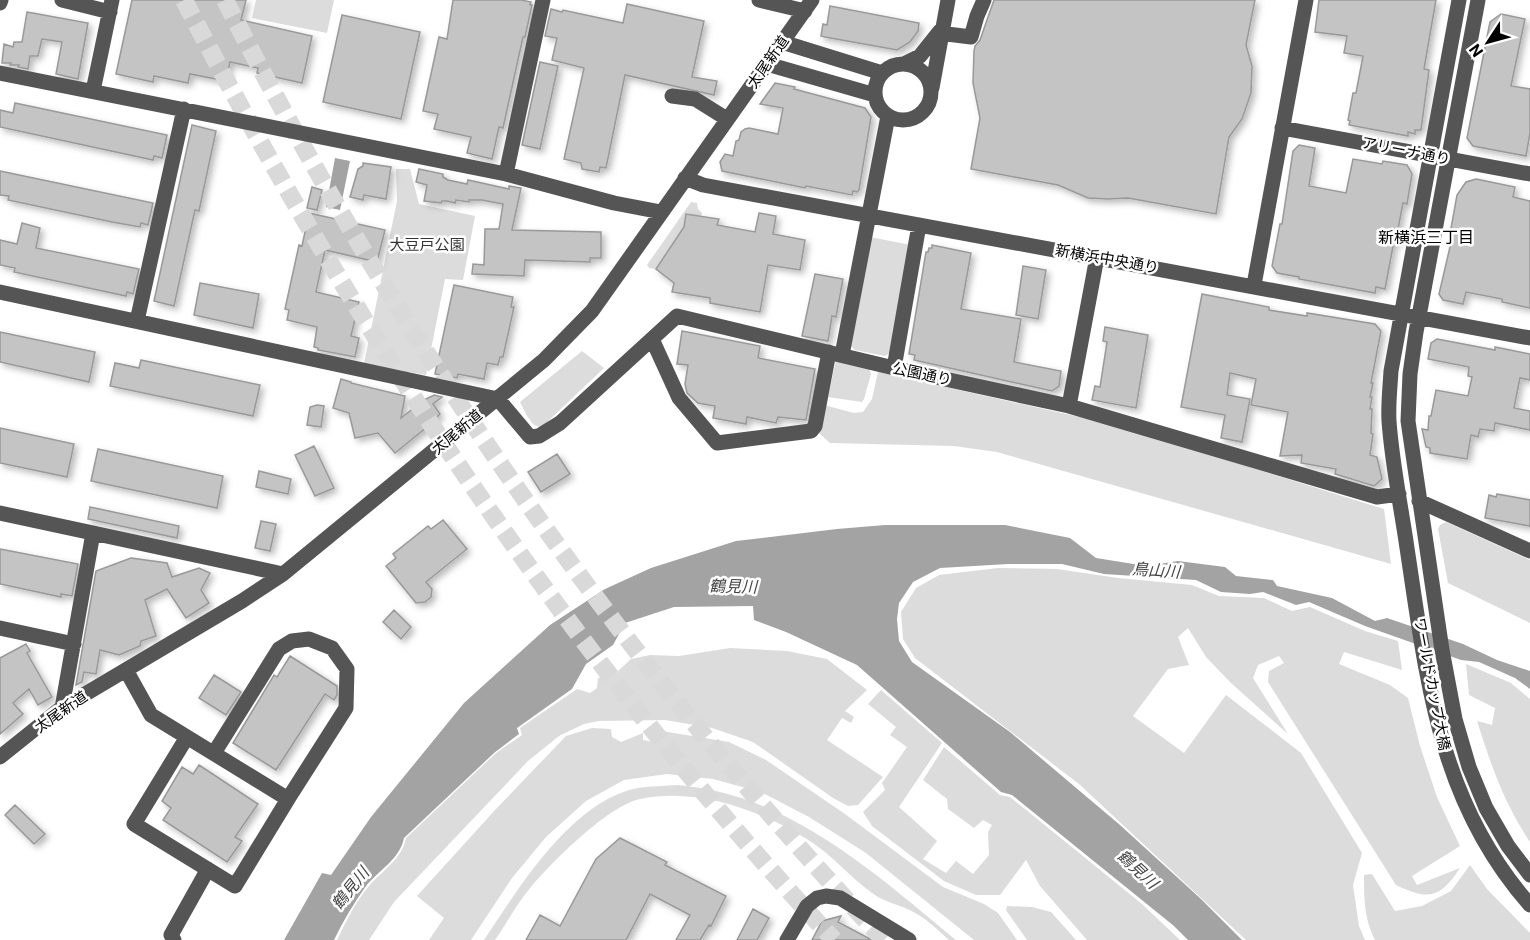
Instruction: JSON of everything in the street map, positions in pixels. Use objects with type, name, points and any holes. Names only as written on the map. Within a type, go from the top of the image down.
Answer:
[{"type":"street","points":[[62,0],[111,6],[93,91]]},
{"type":"street","points":[[506,174],[543,0]]},
{"type":"street","points":[[759,0],[808,5]]},
{"type":"street","points":[[941,31],[920,56],[904,64],[892,66],[882,73],[876,83],[875,95],[877,103],[888,116],[896,120],[914,118],[927,108],[948,0]]},
{"type":"street","points":[[941,31],[971,38],[984,0]]},
{"type":"street","points":[[1254,285],[1306,0]]},
{"type":"street","name":"ワールドカップ大橋","points":[[1459,0],[1391,371],[1389,406],[1391,443],[1437,720],[1452,774],[1480,837],[1505,874],[1530,904]]},
{"type":"street","name":"ワールドカップ大橋","points":[[1478,0],[1419,317],[1407,404],[1410,442],[1433,592],[1461,744],[1496,827],[1530,875]]},
{"type":"street","name":"太尾新道","points":[[2,753],[62,708],[242,601],[283,574],[544,360],[592,311],[808,5]]},
{"type":"street","points":[[782,42],[882,73]]},
{"type":"street","points":[[767,64],[875,95]]},
{"type":"street","points":[[904,64],[920,69],[930,83],[932,91]]},
{"type":"street","points":[[0,73],[506,174],[614,203],[661,212]]},
{"type":"street","points":[[672,96],[695,99],[727,119]]},
{"type":"street","points":[[137,321],[184,109]]},
{"type":"street","points":[[652,339],[679,398],[717,443],[811,431],[815,426],[836,353],[868,216],[888,116]]},
{"type":"street","name":"アリーナ通り","points":[[1282,128],[1530,174]]},
{"type":"street","name":"新横浜中央通り","points":[[685,178],[703,185],[1254,285],[1530,338]]},
{"type":"street","points":[[894,368],[919,225]]},
{"type":"street","points":[[1069,406],[1097,257]]},
{"type":"street","points":[[0,292],[498,399]]},
{"type":"street","name":"公園通り","points":[[498,399],[530,437],[539,436],[560,423],[677,316],[894,368],[1069,406],[1377,497],[1399,494]]},
{"type":"street","points":[[1419,501],[1530,550]]},
{"type":"street","points":[[0,513],[283,574]]},
{"type":"street","points":[[62,708],[93,533]]},
{"type":"street","points":[[0,628],[74,644]]},
{"type":"street","points":[[187,737],[134,824],[235,886],[346,708],[347,669],[332,648],[309,639],[292,641],[279,649],[214,753]]},
{"type":"street","points":[[126,670],[151,715],[288,799]]},
{"type":"street","points":[[174,940],[171,935],[208,869]]},
{"type":"street","points":[[787,940],[807,906],[817,898],[826,896],[840,898],[909,940]]},
{"type":"green space","points":[[256,0],[334,0],[327,33],[252,18]]},
{"type":"green space","name":"大豆戸公園","points":[[396,169],[410,169],[419,204],[475,216],[463,280],[445,279],[426,375],[364,364],[397,201]]},
{"type":"green space","points":[[691,202],[697,203],[702,213],[701,217],[686,214],[684,227],[656,269],[649,268],[647,265]]},
{"type":"green space","points":[[870,237],[911,245],[890,353],[885,356],[855,350],[850,345]]},
{"type":"green space","points":[[582,351],[604,368],[543,426],[533,424],[520,402]]},
{"type":"green space","points":[[836,360],[869,368],[871,374],[862,402],[828,397]]},
{"type":"green space","points":[[878,372],[1084,418],[1153,437],[1384,509],[1391,564],[997,452],[954,446],[830,443],[819,433],[824,405],[854,413],[863,412],[872,399]]},
{"type":"green space","points":[[1446,522],[1530,560],[1530,623],[1448,583],[1438,529]]},
{"type":"green space","points":[[998,568],[1057,569],[1192,585],[1219,596],[1264,598],[1292,611],[1310,607],[1365,631],[1398,641],[1402,670],[1344,652],[1339,664],[1390,685],[1408,698],[1420,746],[1437,797],[1460,846],[1412,876],[1417,885],[1460,868],[1446,886],[1433,894],[1425,895],[1396,885],[1268,682],[1269,671],[1284,663],[1279,656],[1258,665],[1253,678],[1288,734],[1231,683],[1206,657],[1188,628],[1178,637],[1189,665],[1168,669],[1133,716],[1184,753],[1226,695],[1301,753],[1362,853],[1353,885],[1359,926],[1365,940],[1246,940],[1079,784],[915,658],[903,639],[901,612],[916,588],[939,575]]},
{"type":"green space","points":[[730,648],[787,651],[827,659],[867,690],[845,711],[854,717],[851,723],[842,718],[827,740],[883,777],[858,805],[848,806],[833,798],[753,742],[712,728],[665,720],[599,721],[584,724],[559,736],[528,761],[394,902],[369,940],[337,940],[359,899],[396,858],[406,838],[496,753],[522,735],[520,728],[577,689],[590,693],[597,688],[598,678],[617,672],[631,659],[650,655],[679,656]]},
{"type":"green space","points":[[1466,664],[1511,683],[1530,699],[1530,842],[1499,783],[1477,721],[1492,725],[1495,708],[1469,695]]},
{"type":"green space","points":[[881,690],[942,743],[899,807],[937,841],[923,859],[946,873],[956,861],[973,874],[989,855],[988,832],[992,825],[983,820],[974,828],[948,809],[947,799],[923,780],[944,747],[1000,795],[1010,797],[1142,904],[1180,940],[1087,940],[1040,886],[1026,860],[1000,895],[976,895],[944,881],[872,826],[863,812],[885,790],[882,783],[907,747],[890,735],[896,727],[868,704]]},
{"type":"green space","points":[[592,728],[611,729],[612,737],[621,742],[643,733],[643,740],[653,742],[662,731],[729,742],[766,760],[845,814],[943,887],[984,904],[998,913],[1017,940],[974,940],[866,853],[809,817],[761,792],[713,779],[667,774],[624,780],[586,801],[546,837],[512,878],[471,940],[429,940],[444,918],[417,896],[566,736]]},
{"type":"green space","points":[[679,785],[715,791],[753,802],[816,833],[846,852],[956,940],[949,940],[912,911],[877,896],[805,838],[767,818],[726,803],[704,798],[661,796],[640,799],[627,804],[597,823],[553,863],[531,887],[495,940],[484,940],[513,896],[549,849],[591,810],[614,796],[638,788]]},
{"type":"green space","points":[[1470,865],[1487,889],[1530,933],[1530,940],[1375,940],[1367,916],[1364,875],[1372,874],[1395,911],[1422,906],[1451,891]]},
{"type":"green space","points":[[1007,906],[1032,907],[1051,912],[1076,940],[1027,940],[1006,910]]},
{"type":"water","points":[[335,158],[350,161],[340,210],[326,207]]},
{"type":"water","points":[[885,525],[1005,525],[1070,538],[1096,558],[1146,566],[1178,561],[1225,567],[1236,576],[1273,580],[1277,586],[1332,598],[1375,621],[1387,618],[1463,644],[1497,660],[1530,671],[1530,689],[1515,678],[1479,662],[1461,660],[1365,626],[1309,602],[1296,605],[1263,592],[1250,594],[1221,592],[1196,580],[1104,574],[1062,564],[1008,564],[940,568],[913,582],[899,603],[897,619],[899,641],[912,662],[1010,732],[1120,825],[1242,940],[1188,940],[1174,926],[1012,795],[1001,792],[857,665],[786,632],[754,620],[753,606],[674,607],[625,623],[613,645],[586,664],[572,689],[517,728],[519,734],[494,753],[404,838],[394,858],[366,886],[334,940],[284,940],[322,873],[331,875],[371,817],[464,703],[550,625],[605,589],[651,568],[736,541]]},
{"type":"building","points":[[132,0],[246,0],[241,20],[312,36],[302,83],[257,73],[258,68],[230,62],[226,81],[190,74],[188,83],[154,76],[153,82],[116,74]]},
{"type":"building","points":[[453,0],[521,0],[531,2],[530,5],[532,5],[503,128],[499,127],[492,159],[467,153],[471,137],[434,129],[438,114],[423,111],[439,37],[447,39]]},
{"type":"building","points":[[994,0],[1255,0],[1246,45],[1252,66],[1251,93],[1242,119],[1229,137],[1216,214],[1128,198],[1088,198],[1058,185],[971,169],[980,118],[973,83],[974,51]]},
{"type":"building","points":[[1319,0],[1436,0],[1424,69],[1429,70],[1421,130],[1415,130],[1415,134],[1408,132],[1408,136],[1349,125],[1353,93],[1356,93],[1363,56],[1344,53],[1347,36],[1315,32]]},
{"type":"building","points":[[627,4],[704,21],[692,77],[717,81],[714,95],[625,75],[606,168],[600,167],[599,172],[582,169],[581,163],[564,159],[584,68],[552,60],[557,38],[545,36],[551,9],[623,23]]},
{"type":"building","points":[[830,6],[919,23],[918,31],[910,42],[897,50],[821,36],[823,24],[827,25]]},
{"type":"building","points":[[27,12],[88,23],[78,79],[56,74],[62,42],[42,39],[38,56],[30,56],[28,69],[18,67],[19,65],[10,65],[11,63],[2,63],[4,44],[13,47],[14,42],[22,42]]},
{"type":"building","points":[[1501,14],[1525,19],[1511,86],[1530,89],[1530,133],[1526,156],[1473,146],[1467,138],[1490,22]]},
{"type":"building","points":[[342,15],[420,32],[401,119],[323,102]]},
{"type":"building","points":[[540,62],[558,66],[540,149],[522,145]]},
{"type":"building","points":[[775,83],[865,108],[871,117],[857,192],[853,191],[852,195],[806,186],[805,188],[722,171],[720,162],[725,154],[733,156],[736,141],[745,129],[778,134],[783,108],[760,104]]},
{"type":"building","points":[[15,103],[167,135],[162,158],[154,156],[153,160],[0,127],[0,110],[13,113]]},
{"type":"building","points":[[192,125],[216,131],[199,211],[195,210],[174,306],[154,301]]},
{"type":"building","points":[[1299,145],[1315,148],[1309,186],[1346,193],[1353,159],[1407,165],[1412,174],[1407,204],[1403,203],[1398,229],[1401,230],[1398,242],[1394,241],[1385,289],[1376,287],[1375,293],[1299,279],[1299,277],[1277,273],[1272,266],[1280,224],[1282,224],[1293,151]]},
{"type":"building","points":[[363,163],[391,167],[386,199],[364,195],[363,200],[350,197],[358,169],[363,166]]},
{"type":"building","points":[[419,169],[443,174],[443,177],[448,180],[467,184],[468,180],[509,189],[509,186],[521,188],[512,230],[601,232],[601,258],[590,258],[590,262],[525,260],[524,276],[472,274],[473,264],[484,265],[485,229],[499,229],[503,204],[482,200],[469,200],[469,202],[456,200],[455,203],[424,201],[427,185],[416,182]]},
{"type":"building","points":[[0,171],[153,203],[148,225],[141,223],[140,227],[112,222],[8,200],[9,196],[0,195]]},
{"type":"building","points":[[1476,179],[1515,187],[1513,197],[1530,201],[1530,308],[1502,302],[1502,299],[1466,292],[1463,304],[1443,300],[1439,294],[1453,234],[1450,234],[1457,195],[1466,182]]},
{"type":"building","points":[[312,187],[322,190],[317,210],[307,208]]},
{"type":"building","points":[[309,213],[385,230],[377,262],[325,250],[316,292],[359,302],[351,336],[359,338],[355,357],[318,350],[314,347],[317,327],[287,320],[289,310],[285,309],[299,245],[302,246]]},
{"type":"building","points":[[759,213],[776,216],[773,234],[805,240],[800,270],[768,265],[760,312],[710,303],[710,298],[672,292],[674,283],[656,269],[684,227],[686,214],[719,219],[717,225],[755,232]]},
{"type":"building","points":[[22,223],[40,228],[36,248],[139,269],[133,294],[127,292],[126,296],[14,272],[15,268],[0,265],[0,240],[17,244]]},
{"type":"building","points":[[932,245],[971,253],[961,309],[1021,319],[1014,362],[1061,371],[1059,386],[1052,391],[914,360],[915,355],[909,354],[926,252],[932,248]]},
{"type":"building","points":[[1023,266],[1046,270],[1038,319],[1016,315]]},
{"type":"building","points":[[815,274],[843,279],[836,317],[832,316],[828,341],[802,336]]},
{"type":"building","points":[[200,283],[259,294],[253,328],[194,315]]},
{"type":"building","points":[[454,285],[513,297],[511,307],[514,307],[503,357],[500,357],[498,365],[487,363],[484,379],[458,374],[457,378],[435,374]]},
{"type":"building","points":[[1202,294],[1269,307],[1269,310],[1307,316],[1307,313],[1375,324],[1381,331],[1371,383],[1373,383],[1370,409],[1372,409],[1371,433],[1373,434],[1370,455],[1377,457],[1382,479],[1374,486],[1335,474],[1336,469],[1301,463],[1302,455],[1280,456],[1288,412],[1251,405],[1256,379],[1230,373],[1227,395],[1250,399],[1242,442],[1221,438],[1225,415],[1181,407]]},
{"type":"building","points":[[1105,327],[1148,335],[1136,408],[1092,400],[1095,386],[1100,387],[1107,342],[1103,341]]},
{"type":"building","points":[[682,331],[760,346],[758,358],[815,369],[806,420],[778,417],[776,423],[747,417],[746,424],[713,418],[715,406],[698,403],[687,393],[685,384],[688,365],[677,364]]},
{"type":"building","points":[[0,332],[95,352],[89,382],[0,362]]},
{"type":"building","points":[[1437,339],[1530,354],[1530,380],[1520,378],[1514,408],[1530,411],[1530,430],[1495,423],[1494,431],[1480,429],[1478,437],[1471,435],[1467,459],[1430,453],[1430,448],[1426,447],[1422,429],[1428,430],[1436,390],[1468,396],[1472,377],[1468,376],[1469,367],[1428,359],[1431,343]]},
{"type":"building","points":[[141,360],[260,385],[253,416],[110,386],[115,363],[139,368]]},
{"type":"building","points":[[341,379],[405,396],[401,418],[434,395],[442,397],[433,404],[440,414],[437,419],[395,453],[378,433],[355,438],[349,413],[333,408]]},
{"type":"building","points":[[324,406],[321,427],[307,425],[310,407]]},
{"type":"building","points":[[0,428],[74,444],[67,477],[0,463]]},
{"type":"building","points":[[314,446],[334,488],[315,496],[295,455]]},
{"type":"building","points":[[98,449],[223,476],[217,508],[91,481]]},
{"type":"building","points":[[557,454],[570,474],[541,492],[528,472]]},
{"type":"building","points":[[259,471],[291,479],[288,494],[256,487]]},
{"type":"building","points":[[1497,494],[1530,500],[1530,526],[1485,518],[1489,495],[1496,497]]},
{"type":"building","points":[[90,507],[179,526],[177,538],[88,519]]},
{"type":"building","points":[[443,520],[467,549],[426,582],[432,589],[431,597],[425,602],[416,603],[386,566],[396,558],[393,554],[428,526],[431,529]]},
{"type":"building","points":[[261,521],[276,524],[270,551],[255,548]]},
{"type":"building","points":[[0,549],[78,564],[72,596],[61,594],[61,597],[0,584]]},
{"type":"building","points":[[131,558],[167,563],[172,577],[199,568],[210,573],[201,590],[209,603],[186,618],[167,589],[145,600],[156,636],[141,641],[140,646],[119,655],[100,650],[96,674],[84,672],[82,682],[76,685],[96,571]]},
{"type":"building","points":[[394,610],[411,627],[401,639],[383,622]]},
{"type":"building","points":[[26,644],[30,651],[27,653],[52,697],[38,705],[29,689],[13,703],[23,714],[0,734],[0,658]]},
{"type":"building","points":[[290,656],[337,686],[337,695],[334,700],[325,694],[276,770],[233,743],[274,675],[277,677]]},
{"type":"building","points":[[214,675],[241,692],[226,715],[199,698]]},
{"type":"building","points":[[199,765],[258,804],[235,837],[242,841],[227,862],[163,820],[171,808],[162,801],[182,767],[193,774]]},
{"type":"building","points":[[15,805],[45,834],[34,844],[5,815]]},
{"type":"building","points":[[620,838],[667,862],[665,865],[726,896],[711,926],[709,925],[700,940],[676,940],[690,915],[650,894],[626,940],[526,940],[540,915],[560,926],[596,859]]},
{"type":"building","points":[[753,909],[769,918],[757,940],[737,940]]},
{"type":"building","points":[[841,916],[838,922],[872,940],[812,940],[822,921]]},
{"type":"tunnel","points":[[184,0],[251,126],[323,251],[398,373],[477,492],[560,609],[647,723],[738,833],[834,940]]},
{"type":"tunnel","points":[[225,0],[292,127],[364,252],[440,374],[521,494],[605,610],[694,724],[787,834],[884,940]]},
{"type":"district","name":"新横浜三丁目","points":[[1426,237]]},
{"type":"water label","name":"鳥山川","points":[[1156,570]]},
{"type":"water label","name":"鶴見川","points":[[733,586]]},
{"type":"water label","name":"鶴見川","points":[[1138,869]]},
{"type":"water label","name":"鶴見川","points":[[350,888]]}]
